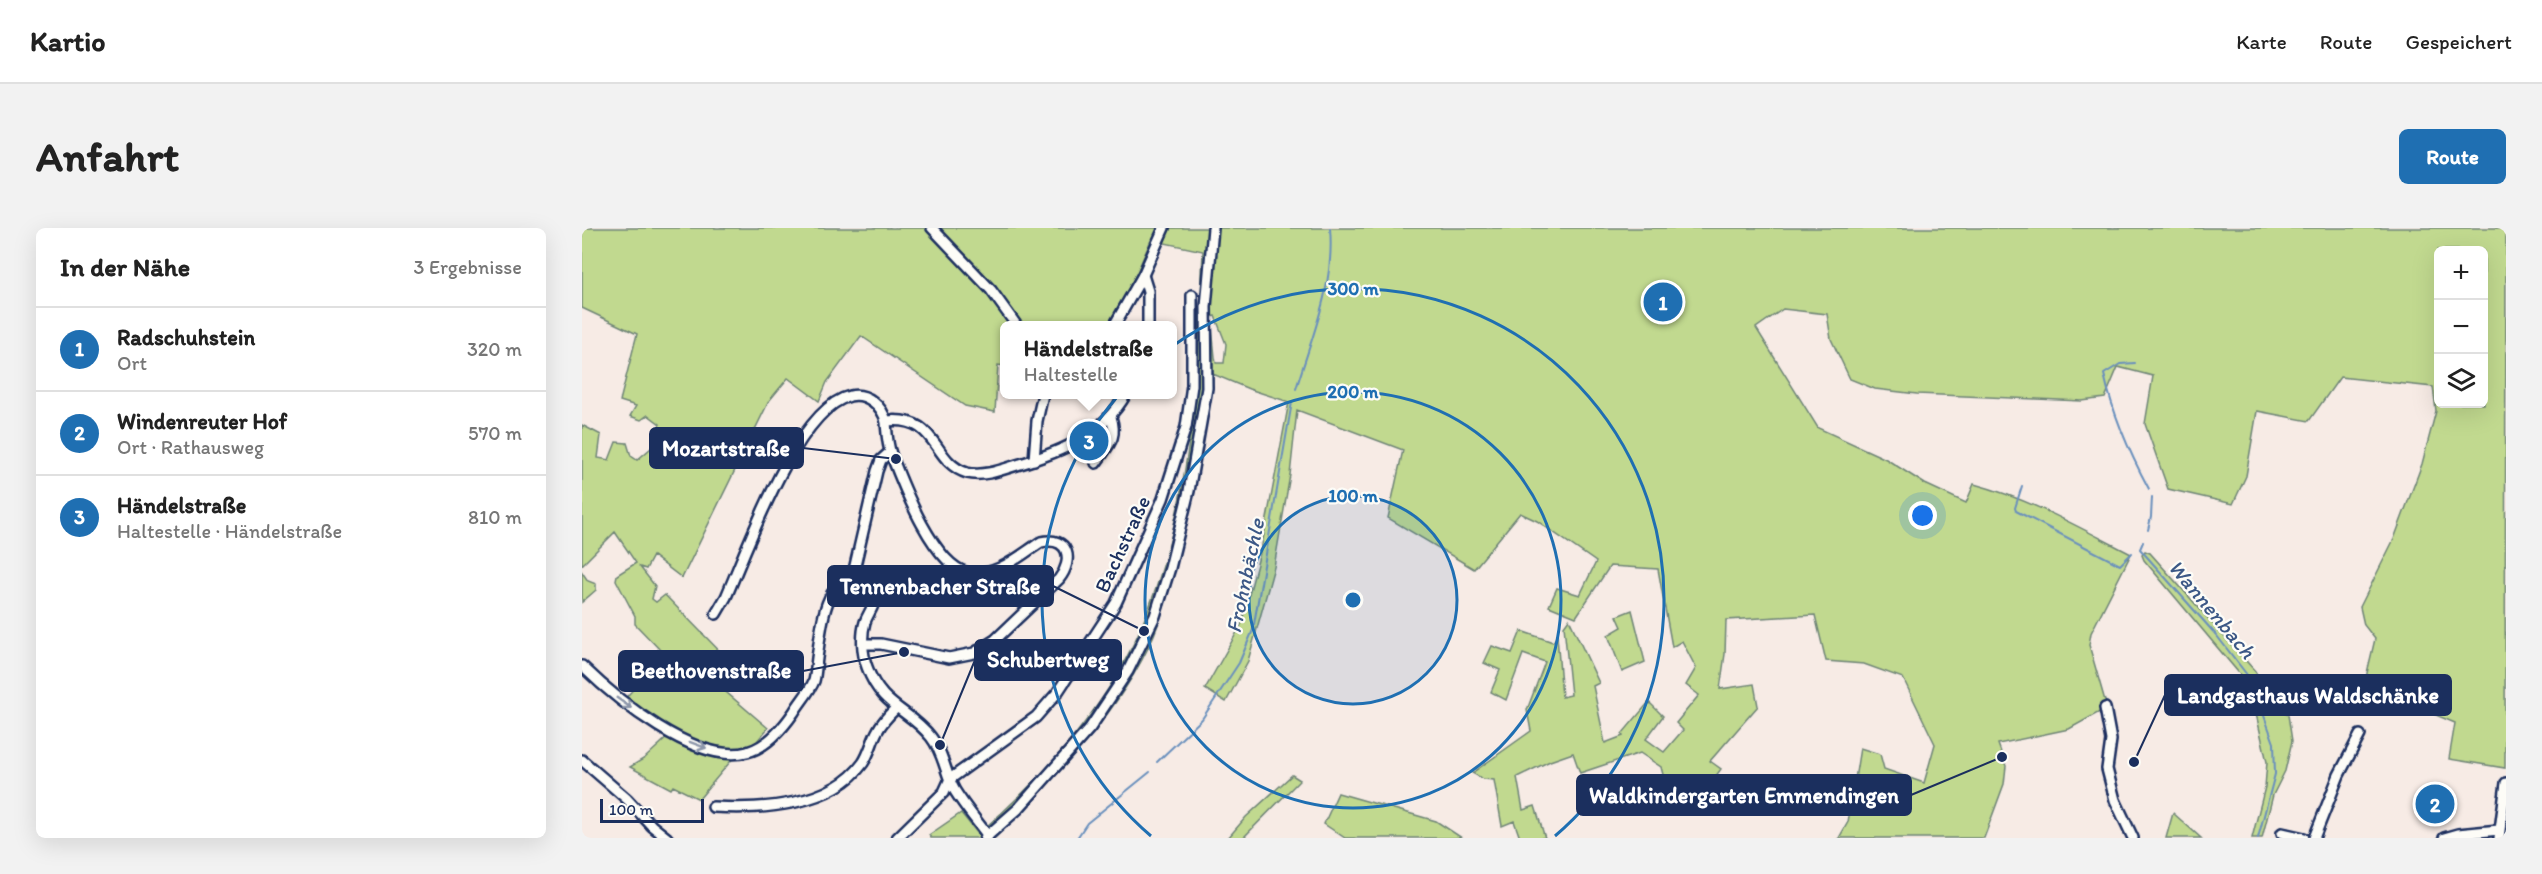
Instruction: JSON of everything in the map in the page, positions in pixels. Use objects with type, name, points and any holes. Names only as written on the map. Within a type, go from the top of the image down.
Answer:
[{"type":"street","points":[[932,228],[991,290],[1013,321]]},
{"type":"street","points":[[1117,321],[1143,274],[1164,228]]},
{"type":"street","points":[[854,570],[871,580],[875,596],[865,622],[863,644],[867,669],[879,690],[896,708],[930,736],[943,757],[955,791],[986,837],[1018,809],[1090,728],[1128,671],[1155,616],[1170,568],[1189,491],[1207,388],[1206,307],[1213,228]]},
{"type":"street","points":[[1143,274],[1148,291],[1148,321]]},
{"type":"street","name":"Bachstraße","points":[[897,838],[944,792],[950,779],[1036,717],[1057,693],[1116,603],[1163,499],[1186,427],[1192,385],[1192,295]]},
{"type":"street","points":[[716,614],[726,597],[776,484],[803,434],[838,400],[851,395],[862,395],[876,405],[886,421],[890,452],[928,536],[941,556],[956,568],[976,574],[996,570],[1048,540],[1060,544],[1066,550],[1069,560],[1067,569],[1059,579],[995,640],[974,653],[949,658],[880,644],[863,644]]},
{"type":"street","points":[[1034,460],[1037,421],[1042,399]]},
{"type":"street","points":[[886,421],[912,422],[925,431],[957,468],[967,472],[989,472],[1034,460],[1072,445],[1111,417],[1123,399]]},
{"type":"street","points":[[1096,463],[1114,436],[1115,429],[1111,417]]},
{"type":"street","points":[[582,666],[612,695],[655,725],[703,747],[726,753],[745,752],[759,748],[785,726],[814,681],[824,607],[839,581],[854,570],[881,460],[890,452]]},
{"type":"street","points":[[713,807],[752,809],[780,805],[826,793],[846,782],[862,764],[877,730],[896,708]]},
{"type":"street","points":[[2105,708],[2111,740],[2107,769],[2115,800],[2133,838]]},
{"type":"street","points":[[2314,838],[2339,775],[2360,735]]},
{"type":"street","points":[[582,760],[667,838]]},
{"type":"street","points":[[2444,838],[2466,833],[2499,834],[2506,783]]},
{"type":"street","points":[[2282,833],[2304,838]]},
{"type":"green space","points":[[582,228],[2506,228],[2505,768],[2449,759],[2455,723],[2417,707],[2366,711],[2367,673],[2375,639],[2364,625],[2360,607],[2394,539],[2422,464],[2436,408],[2488,408],[2488,246],[2434,246],[2434,395],[2433,387],[2340,377],[2309,421],[2257,411],[2246,476],[2233,504],[2168,489],[2145,424],[2153,376],[2118,367],[2105,398],[2082,401],[1917,394],[1875,389],[1850,379],[1831,339],[1827,314],[1783,309],[1756,328],[1818,428],[1886,459],[1925,484],[1966,503],[1974,484],[1995,490],[2054,515],[2131,554],[2091,633],[2089,645],[2107,708],[2069,729],[1998,744],[2006,766],[2004,784],[1984,838],[1839,838],[1848,822],[1860,748],[1880,754],[1884,769],[1924,783],[1935,744],[1903,678],[1864,664],[1826,661],[1815,615],[1726,620],[1725,654],[1720,689],[1754,684],[1758,706],[1710,761],[1721,769],[1710,784],[1672,809],[1661,767],[1640,753],[1580,773],[1573,753],[1517,777],[1523,810],[1535,806],[1545,838],[1520,838],[1514,821],[1502,826],[1494,780],[1483,779],[1472,773],[1531,731],[1527,710],[1545,662],[1523,654],[1506,700],[1491,692],[1500,670],[1484,663],[1492,646],[1512,653],[1521,631],[1553,642],[1557,636],[1562,697],[1571,695],[1564,626],[1569,619],[1599,683],[1593,686],[1605,743],[1623,736],[1622,734],[1649,702],[1663,716],[1646,739],[1664,752],[1683,730],[1676,723],[1699,695],[1686,685],[1696,668],[1682,641],[1672,647],[1658,569],[1610,566],[1576,617],[1549,606],[1557,588],[1580,595],[1596,562],[1537,521],[1520,513],[1474,569],[1388,518],[1403,450],[1297,410],[1290,475],[1274,567],[1248,661],[1226,702],[1205,689],[1241,625],[1262,545],[1289,402],[1213,374],[1183,535],[1163,611],[1140,663],[1123,691],[1084,744],[995,838],[931,838],[929,835],[961,813],[978,834],[1029,787],[1076,734],[1097,705],[1133,645],[1147,613],[1174,525],[1190,435],[1203,251],[1151,240],[1116,321],[1000,321],[1000,365],[998,365],[995,412],[965,406],[861,336],[827,382],[819,401],[788,378],[769,401],[682,578],[653,556],[646,569],[640,567],[655,586],[652,599],[656,602],[665,595],[740,672],[726,692],[768,728],[757,741],[735,756],[699,799],[673,786],[671,789],[630,767],[645,758],[672,733],[622,702],[664,654],[635,624],[635,616],[616,580],[617,575],[636,563],[615,532],[582,565],[582,425],[601,435],[598,458],[609,460],[616,442],[627,443],[631,456],[637,460],[651,448],[660,424],[648,415],[641,420],[630,416],[636,406],[620,401],[637,334],[582,308]],"holes":[[[1215,316],[1226,344],[1224,363],[1216,363],[1211,317]]]},
{"type":"green space","points":[[2145,551],[2150,553],[2255,671],[2277,709],[2288,715],[2292,741],[2285,771],[2273,795],[2262,838],[2252,838],[2265,787],[2267,762],[2257,718],[2243,678],[2144,560],[2142,555]]},
{"type":"green space","points":[[582,572],[588,581],[596,584],[596,590],[582,602]]},
{"type":"green space","points":[[1632,610],[1645,662],[1622,672],[1608,635],[1622,627],[1617,616]]},
{"type":"green space","points":[[1292,775],[1300,780],[1243,838],[1228,838],[1246,817]]},
{"type":"green space","points":[[1338,793],[1436,821],[1462,838],[1345,838],[1324,824]]},
{"type":"green space","points":[[2173,813],[2201,838],[2166,838]]},
{"type":"waterway","name":"Frohnbächle","points":[[1296,389],[1326,290],[1331,249],[1330,228]]},
{"type":"waterway","name":"Wannenbach","points":[[2135,363],[2120,364],[2104,374],[2122,433],[2149,489]]},
{"type":"waterway","name":"Frohnbächle","points":[[1157,762],[1202,719],[1239,663],[1253,630],[1292,402]]},
{"type":"waterway","name":"Wannenbach","points":[[2022,486],[2016,511],[2120,565],[2132,553]]},
{"type":"waterway","name":"Wannenbach","points":[[2148,530],[2152,497]]},
{"type":"waterway","name":"Wannenbach","points":[[2143,542],[2140,549],[2217,636],[2251,680],[2274,743],[2275,774],[2258,838]]},
{"type":"waterway","name":"Frohnbächle","points":[[1077,838],[1087,823],[1150,772]]},
{"type":"place","name":"Radschuhstein","points":[[1663,302]]},
{"type":"place","name":"Händelstraße","points":[[1089,441]]},
{"type":"place","name":"Mozartstraße","points":[[896,459]]},
{"type":"place","name":"Tennenbacher Straße","points":[[1144,631]]},
{"type":"place","name":"Beethovenstraße","points":[[904,652]]},
{"type":"place","name":"Schubertweg","points":[[940,745]]},
{"type":"place","name":"Waldkindergarten Emmendingen","points":[[2002,757]]},
{"type":"place","name":"Landgasthaus Waldschänke","points":[[2134,762]]},
{"type":"place","name":"Windenreuter Hof","points":[[2435,804]]}]
